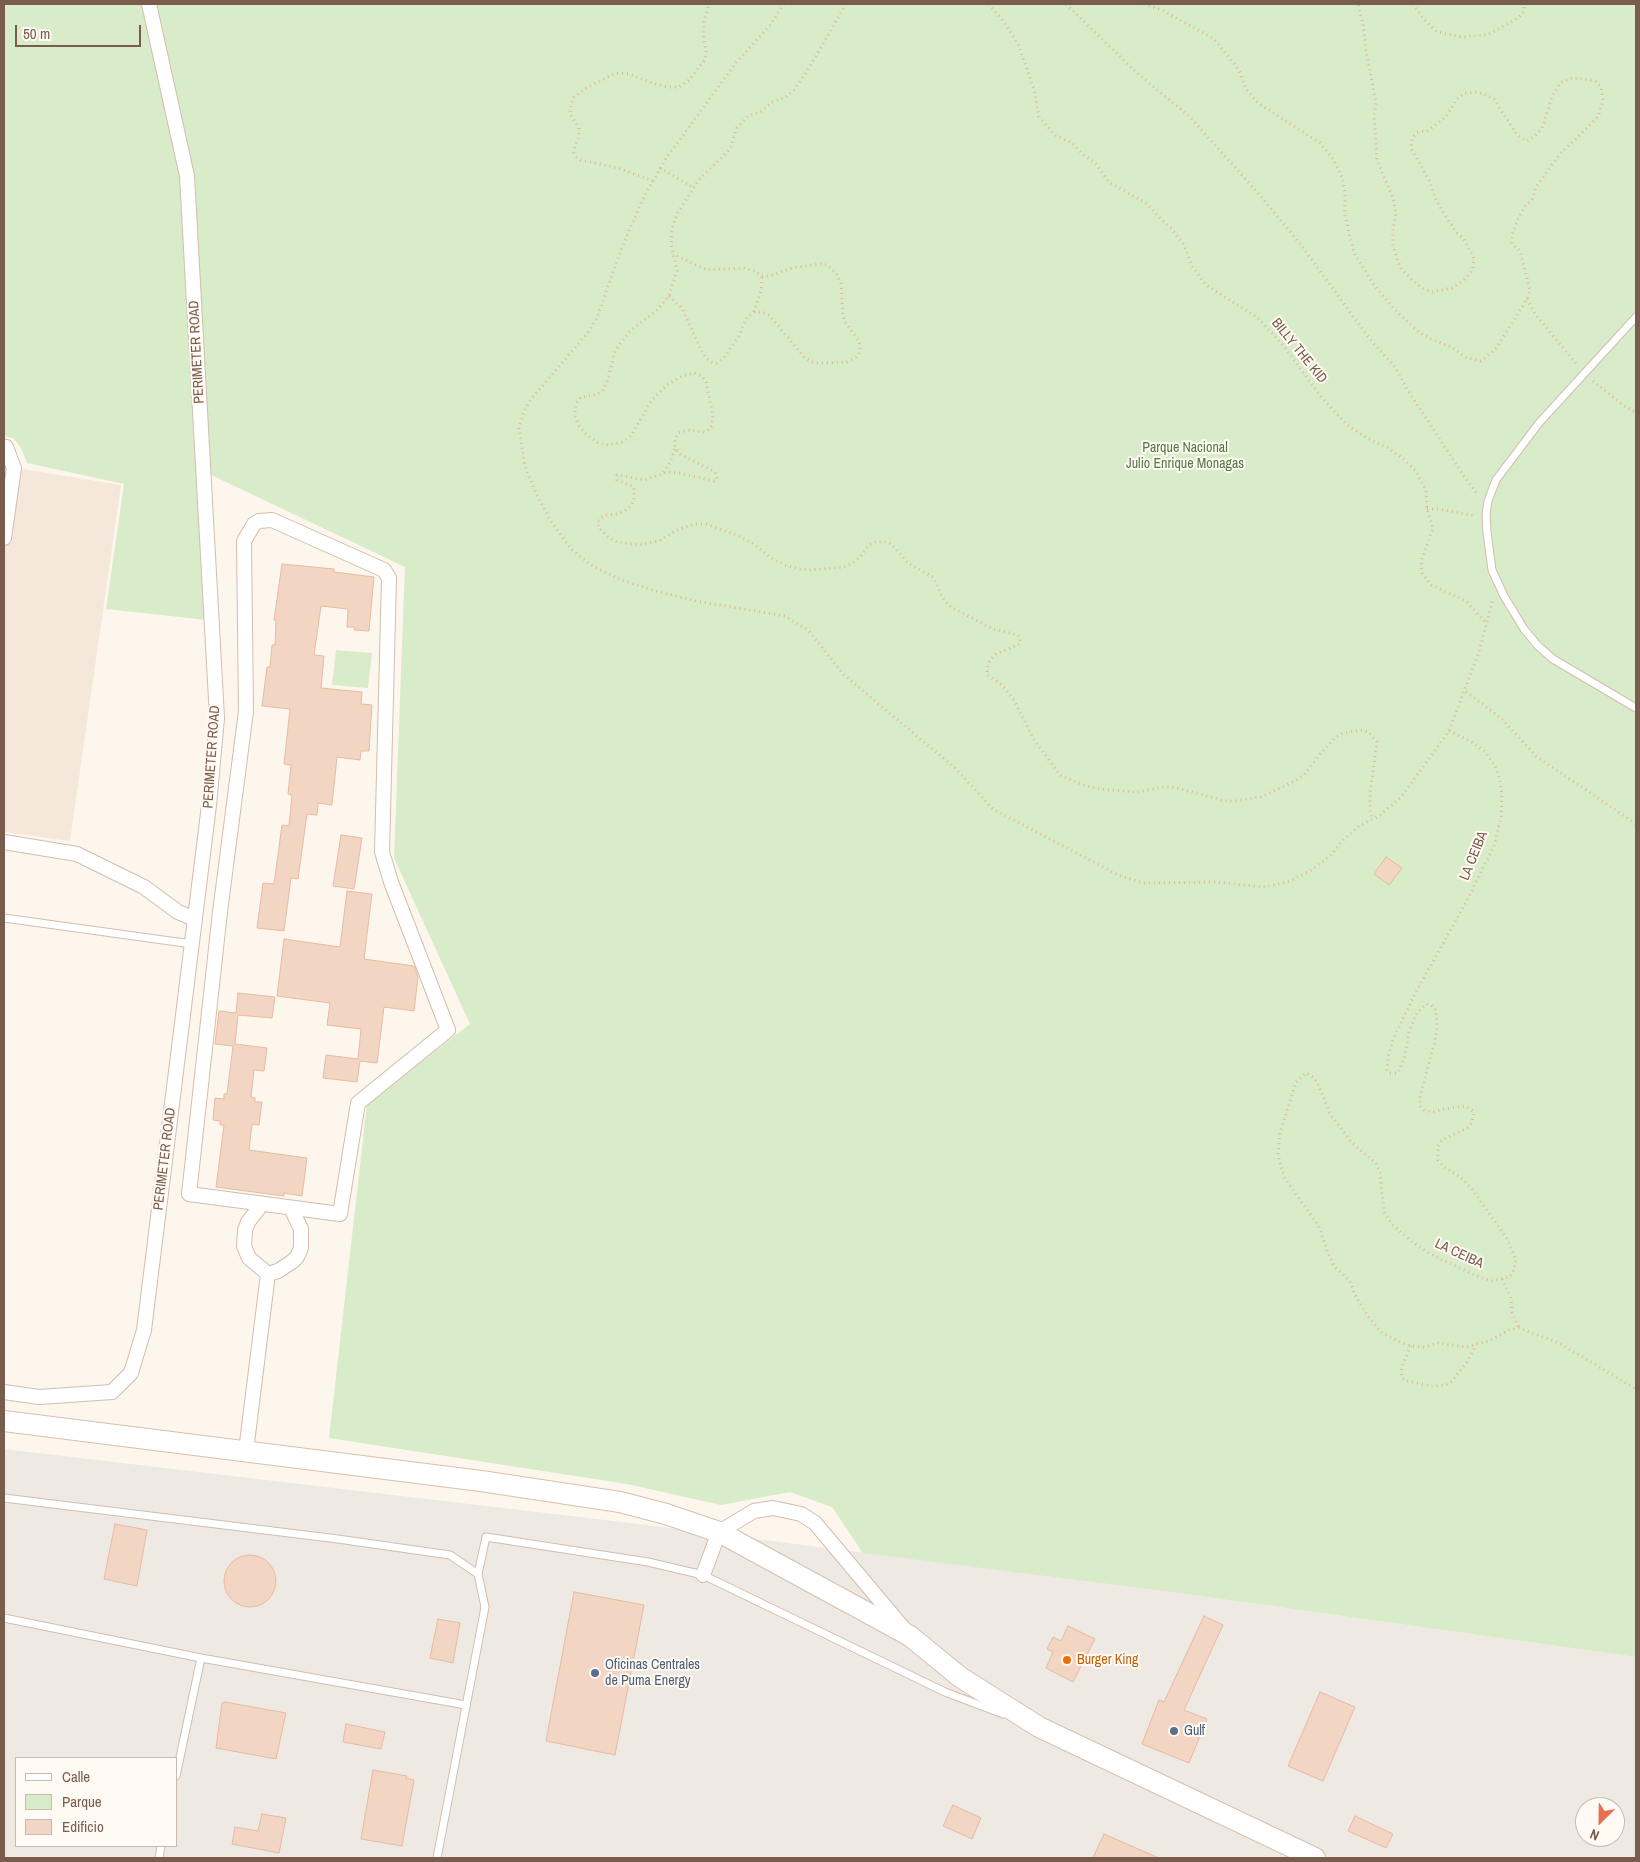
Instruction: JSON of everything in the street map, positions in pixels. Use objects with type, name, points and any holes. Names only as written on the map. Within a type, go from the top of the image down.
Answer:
[{"type":"street","name":"PERIMETER ROAD","points":[[4,1392],[39,1397],[112,1392],[131,1373],[144,1330],[209,805],[217,718],[187,176],[148,4]]},
{"type":"street","points":[[4,447],[6,447],[14,468],[4,538]]},
{"type":"street","points":[[272,520],[384,570],[389,578],[382,852],[391,882],[448,1030],[358,1104],[340,1214],[262,1204],[189,1194],[220,912],[246,712],[244,541],[254,524],[272,520]]},
{"type":"street","points":[[4,842],[77,854],[144,887],[178,912],[195,919]]},
{"type":"street","points":[[262,1204],[244,1230],[244,1246],[249,1258],[268,1274]]},
{"type":"street","points":[[268,1274],[278,1271],[293,1262],[301,1248],[302,1229],[291,1208]]},
{"type":"street","points":[[246,1451],[268,1274]]},
{"type":"street","points":[[4,1421],[481,1481],[620,1502],[666,1514],[719,1532],[910,1636]]},
{"type":"street","points":[[703,1574],[719,1532],[754,1511],[773,1508],[801,1514],[815,1523],[910,1636],[960,1677],[1039,1728],[1314,1858]]},
{"type":"lane","points":[[1636,317],[1539,423],[1496,480],[1487,508],[1486,518],[1492,570],[1524,629],[1538,646],[1553,659],[1636,708]]},
{"type":"lane","points":[[4,918],[192,944]]},
{"type":"lane","points":[[4,1498],[338,1539],[450,1555],[478,1574]]},
{"type":"lane","points":[[437,1858],[485,1608],[478,1574],[486,1537],[648,1562],[703,1574],[945,1692],[1039,1728]]},
{"type":"lane","points":[[4,1618],[201,1658],[466,1705]]},
{"type":"lane","points":[[178,1767],[201,1658]]},
{"type":"path","points":[[653,181],[618,168],[581,160],[577,157],[574,149],[579,136],[579,128],[570,114],[571,104],[574,97],[586,88],[616,73],[629,74],[668,87],[679,87],[688,81],[705,60],[704,22],[710,4]]},
{"type":"path","points":[[784,4],[770,24],[735,64],[660,168],[641,203],[619,255],[597,318],[589,331],[529,402],[519,428],[526,466],[536,493],[550,520],[571,549],[591,565],[636,585],[696,601],[785,616],[808,630],[844,675],[954,767],[993,809],[1118,876],[1144,883],[1214,882],[1265,886],[1290,881],[1310,871],[1330,856],[1343,840],[1360,825],[1379,816],[1401,796],[1450,731],[1480,652],[1486,623],[1499,584]]},
{"type":"path","points":[[846,4],[794,90],[784,98],[772,102],[762,111],[748,116],[737,128],[730,150],[698,181],[677,214],[672,229],[671,244],[677,271],[669,296],[656,311],[631,330],[621,342],[616,352],[608,382],[603,390],[596,395],[584,396],[578,400],[575,415],[579,426],[592,439],[609,445],[622,442],[631,436],[651,401],[667,385],[682,376],[694,373],[705,378],[713,415],[712,426],[706,432],[688,430],[678,433],[672,458],[663,473],[645,480],[616,475],[617,480],[634,487],[634,500],[631,506],[623,512],[605,515],[601,518],[598,524],[602,531],[609,538],[618,542],[639,545],[659,541],[676,530],[694,524],[706,524],[754,544],[774,560],[785,565],[810,570],[844,567],[857,560],[869,545],[875,542],[888,542],[908,562],[933,577],[944,600],[951,607],[993,629],[1018,635],[1020,644],[991,658],[987,675],[1002,685],[1014,700],[1033,738],[1060,775],[1083,785],[1100,789],[1136,792],[1165,787],[1177,788],[1235,801],[1261,797],[1295,781],[1304,775],[1336,737],[1344,733],[1362,730],[1368,732],[1377,742],[1370,793],[1370,812],[1372,818]]},
{"type":"path","name":"BILLY THE KID","points":[[989,4],[1004,22],[1018,44],[1034,89],[1039,117],[1055,135],[1072,142],[1096,164],[1109,182],[1147,204],[1172,229],[1184,245],[1192,266],[1206,285],[1258,318],[1283,346],[1322,398],[1346,424],[1367,438],[1388,448],[1415,470],[1426,490],[1427,509],[1433,528],[1421,561],[1422,574],[1431,585],[1466,601],[1486,623]]},
{"type":"path","points":[[1066,4],[1137,73],[1189,116],[1258,193],[1301,245],[1369,338],[1395,367],[1407,390],[1487,508]]},
{"type":"path","points":[[1144,4],[1162,10],[1214,39],[1240,70],[1246,89],[1258,103],[1320,143],[1333,159],[1342,177],[1345,194],[1345,216],[1354,253],[1374,284],[1397,312],[1419,332],[1451,347],[1465,357],[1481,361],[1495,350],[1527,299],[1530,290],[1520,252],[1512,244],[1512,234],[1518,219],[1524,207],[1532,200],[1536,187],[1560,154],[1598,116],[1603,101],[1601,87],[1595,81],[1584,79],[1572,78],[1560,83],[1552,97],[1542,128],[1534,137],[1526,141],[1517,135],[1494,99],[1477,92],[1466,93],[1456,100],[1446,117],[1426,131],[1418,132],[1414,136],[1411,142],[1412,150],[1430,182],[1436,200],[1455,231],[1464,239],[1474,259],[1472,271],[1463,281],[1452,288],[1432,292],[1417,284],[1400,267],[1393,246],[1396,212],[1394,198],[1377,160],[1374,116],[1376,103],[1358,4]]},
{"type":"path","points":[[1413,4],[1437,32],[1449,36],[1462,37],[1486,35],[1495,31],[1518,18],[1524,12],[1524,4]]},
{"type":"path","points":[[660,168],[694,188]]},
{"type":"path","points":[[669,296],[682,308],[706,358],[713,363],[717,363],[724,358],[739,336],[747,317],[754,312],[762,312],[769,315],[805,358],[815,363],[847,362],[858,356],[860,350],[859,341],[843,316],[840,282],[832,268],[821,264],[792,268],[770,276],[762,276],[754,271],[743,268],[707,270],[673,254]]},
{"type":"path","points":[[754,312],[761,291],[762,276]]},
{"type":"path","points":[[1527,299],[1535,314],[1584,374],[1624,406],[1636,413]]},
{"type":"path","points":[[663,473],[679,473],[714,481],[717,479],[715,472],[680,454],[675,447]]},
{"type":"path","points":[[1427,509],[1452,511],[1486,518]]},
{"type":"path","points":[[1466,692],[1501,718],[1536,756],[1636,824]]},
{"type":"path","name":"LA CEIBA","points":[[1450,731],[1470,741],[1484,752],[1494,764],[1500,776],[1502,794],[1501,816],[1494,846],[1466,902],[1424,975],[1393,1039],[1388,1056],[1387,1070],[1389,1073],[1398,1073],[1405,1056],[1409,1032],[1417,1013],[1426,1004],[1431,1005],[1436,1010],[1436,1041],[1420,1096],[1420,1106],[1424,1110],[1432,1112],[1444,1108],[1465,1106],[1474,1112],[1472,1122],[1467,1128],[1442,1140],[1438,1146],[1438,1160],[1470,1188],[1506,1237],[1516,1259],[1513,1273],[1509,1277],[1491,1281],[1453,1266],[1412,1242],[1390,1223],[1384,1212],[1380,1173],[1376,1163],[1352,1143],[1330,1114],[1319,1086],[1313,1077],[1306,1073],[1296,1082],[1280,1133],[1278,1156],[1284,1177],[1318,1225],[1334,1266],[1350,1281],[1354,1293],[1367,1315],[1381,1332],[1411,1346],[1425,1347],[1437,1343],[1466,1347],[1502,1335],[1509,1330],[1520,1328]]},
{"type":"path","points":[[1502,1279],[1511,1298],[1512,1312],[1520,1328],[1558,1343],[1636,1389]]},
{"type":"path","points":[[1411,1346],[1402,1366],[1402,1378],[1407,1381],[1431,1386],[1446,1385],[1452,1381],[1467,1362],[1476,1345]]},
{"type":"shaded area","points":[[4,466],[121,485],[70,841],[4,832]]},
{"type":"shaded area","points":[[4,1449],[647,1525],[1164,1591],[1636,1657],[1636,1858],[4,1858]]},
{"type":"green space","name":"Parque Nacional Julio Enrique Monagas","points":[[4,4],[1636,4],[1636,1657],[1164,1591],[863,1553],[832,1507],[790,1492],[721,1505],[627,1484],[329,1438],[367,1104],[470,1024],[394,858],[405,567],[209,474],[207,620],[106,609],[124,484],[27,463],[21,448],[13,438],[4,436]]},
{"type":"green space","points":[[336,650],[372,653],[368,688],[332,685]]},
{"type":"building","points":[[282,564],[334,569],[334,572],[374,577],[369,631],[354,630],[355,627],[347,627],[348,609],[321,606],[314,655],[324,656],[321,688],[362,692],[361,704],[372,705],[369,751],[361,751],[360,760],[337,757],[332,805],[318,803],[317,815],[307,814],[298,879],[291,878],[284,931],[257,928],[263,883],[274,884],[282,825],[289,826],[292,795],[288,794],[291,765],[284,764],[290,709],[262,706],[267,667],[270,667],[272,645],[275,645],[276,620],[274,620]]},
{"type":"building","points":[[341,835],[362,838],[354,889],[333,886]]},
{"type":"building","points":[[1386,857],[1402,868],[1389,885],[1374,874]]},
{"type":"building","points":[[347,891],[372,894],[364,959],[414,966],[418,977],[414,1011],[384,1007],[377,1063],[360,1061],[357,1082],[323,1078],[326,1055],[358,1059],[361,1029],[327,1025],[330,1003],[277,996],[284,939],[340,947]]},
{"type":"building","points":[[238,993],[275,997],[272,1018],[238,1015],[235,1044],[267,1048],[264,1071],[254,1070],[251,1097],[255,1098],[255,1102],[262,1102],[259,1125],[252,1124],[249,1150],[307,1158],[302,1196],[284,1193],[284,1196],[216,1187],[224,1125],[220,1125],[220,1121],[213,1120],[215,1098],[224,1099],[224,1094],[227,1094],[233,1046],[215,1044],[219,1011],[236,1013]]},
{"type":"building","points":[[115,1524],[147,1530],[137,1586],[104,1579]]},
{"type":"building","points":[[245,1555],[255,1555],[269,1562],[276,1576],[276,1586],[269,1600],[255,1607],[245,1607],[235,1603],[228,1596],[224,1586],[224,1576],[228,1566],[235,1559]]},
{"type":"building","name":"Oficinas Centrales de Puma Energy","points":[[574,1592],[644,1605],[615,1755],[546,1741]]},
{"type":"building","points":[[1204,1616],[1223,1625],[1184,1710],[1207,1719],[1189,1763],[1142,1744],[1159,1700],[1164,1702]]},
{"type":"building","points":[[438,1619],[460,1623],[453,1663],[430,1658]]},
{"type":"building","name":"Burger King","points":[[1068,1626],[1095,1639],[1073,1682],[1046,1668],[1053,1652],[1047,1649],[1053,1637],[1061,1641]]},
{"type":"building","points":[[1320,1692],[1355,1707],[1323,1781],[1288,1766]]},
{"type":"building","points":[[222,1703],[286,1713],[276,1759],[216,1748]]},
{"type":"building","points":[[346,1724],[385,1732],[381,1749],[343,1742]]},
{"type":"building","points":[[373,1770],[407,1776],[406,1778],[414,1780],[402,1846],[361,1839]]},
{"type":"building","points":[[953,1805],[981,1818],[972,1839],[943,1826]]},
{"type":"building","points":[[262,1814],[286,1818],[279,1853],[232,1844],[235,1827],[258,1831]]},
{"type":"building","points":[[1355,1816],[1393,1834],[1386,1848],[1348,1831]]},
{"type":"building","points":[[1104,1834],[1159,1858],[1093,1858]]},
{"type":"place","name":"Burger King","points":[[1067,1660]]},
{"type":"place","name":"Oficinas Centrales de Puma Energy","points":[[595,1673]]},
{"type":"place","name":"Gulf","points":[[1174,1731]]}]
